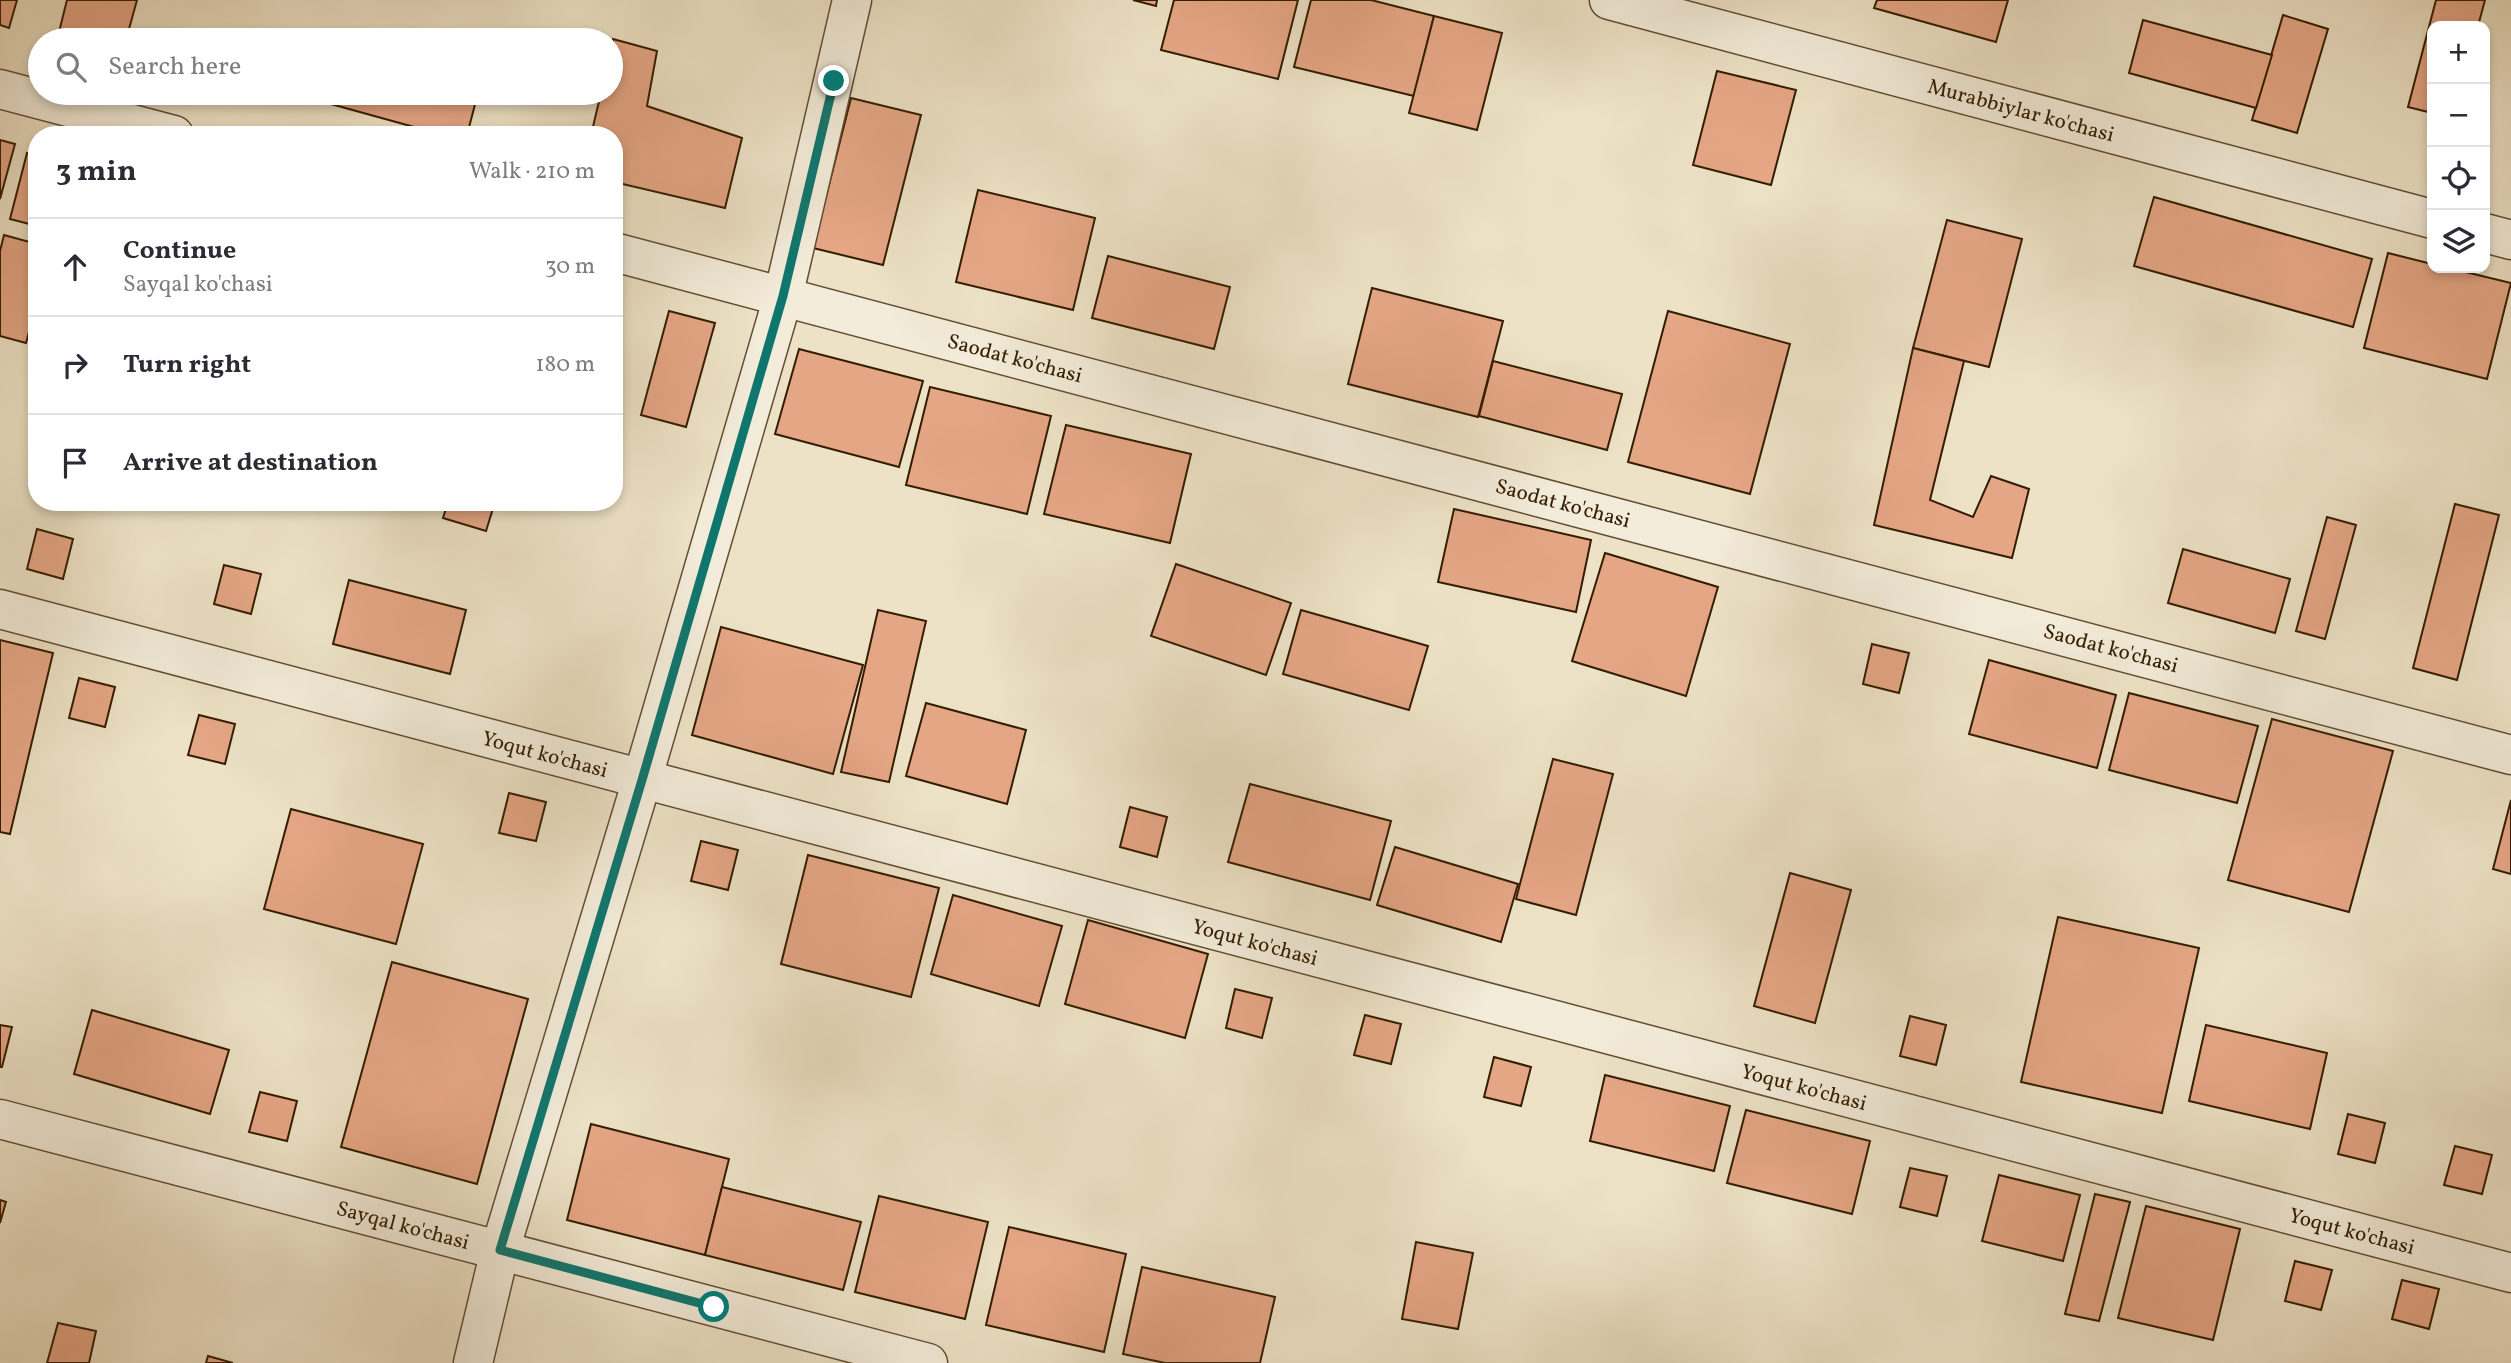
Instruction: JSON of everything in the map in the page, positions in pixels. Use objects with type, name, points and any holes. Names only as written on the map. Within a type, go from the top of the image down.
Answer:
[{"type":"street","points":[[473,1363],[500,1250],[642,780],[783,296],[852,0]]},
{"type":"street","name":"Murabbiylar ko'chasi","points":[[1609,0],[2427,218]]},
{"type":"street","points":[[0,89],[28,96]]},
{"type":"street","points":[[61,105],[140,126]]},
{"type":"street","points":[[2490,234],[2511,240]]},
{"type":"street","name":"Saodat ko'chasi","points":[[623,254],[2511,755]]},
{"type":"street","name":"Yoqut ko'chasi","points":[[0,610],[2511,1273]]},
{"type":"street","name":"Sayqal ko'chasi","points":[[0,1119],[928,1363]]},
{"type":"building","points":[[0,0],[17,0],[9,28],[0,25]]},
{"type":"building","points":[[67,0],[137,0],[129,28],[60,28]]},
{"type":"building","points":[[1133,0],[1157,0],[1156,6]]},
{"type":"building","points":[[1174,0],[1298,0],[1278,79],[1161,50]]},
{"type":"building","points":[[1311,0],[1371,0],[1434,16],[1414,96],[1294,67]]},
{"type":"building","points":[[1877,0],[2008,0],[1996,42],[1874,8]]},
{"type":"building","points":[[2436,0],[2485,0],[2479,21],[2431,21]]},
{"type":"building","points":[[2283,15],[2328,29],[2297,133],[2252,120]]},
{"type":"building","points":[[1434,16],[1502,33],[1477,130],[1409,113]]},
{"type":"building","points":[[2143,20],[2272,55],[2256,108],[2129,73]]},
{"type":"building","points":[[2427,34],[2427,112],[2408,107]]},
{"type":"building","points":[[623,42],[657,51],[647,106],[742,138],[725,208],[623,184],[623,126],[593,126],[598,105],[623,105]]},
{"type":"building","points":[[1717,71],[1796,90],[1771,185],[1693,165]]},
{"type":"building","points":[[851,98],[921,115],[883,265],[813,248]]},
{"type":"building","points":[[334,105],[475,105],[469,126],[410,126]]},
{"type":"building","points":[[0,140],[15,144],[0,199]]},
{"type":"building","points":[[27,153],[28,224],[10,219]]},
{"type":"building","points":[[978,190],[1095,218],[1073,310],[956,282]]},
{"type":"building","points":[[2154,197],[2372,259],[2353,327],[2134,266]]},
{"type":"building","points":[[1947,220],[2022,239],[1989,367],[1913,348]]},
{"type":"building","points":[[4,235],[28,242],[26,343],[0,336],[0,251]]},
{"type":"building","points":[[2388,253],[2427,263],[2427,273],[2470,273],[2511,283],[2487,379],[2364,348]]},
{"type":"building","points":[[1108,256],[1230,287],[1214,349],[1092,318]]},
{"type":"building","points":[[1372,288],[1503,321],[1478,417],[1348,384]]},
{"type":"building","points":[[669,311],[715,323],[686,427],[641,415]]},
{"type":"building","points":[[1668,311],[1790,344],[1750,494],[1628,462]]},
{"type":"building","points":[[1913,348],[1964,361],[1930,500],[1973,517],[1991,476],[2029,489],[2012,558],[1874,525]]},
{"type":"building","points":[[799,349],[923,381],[899,467],[775,434]]},
{"type":"building","points":[[1493,361],[1622,394],[1607,450],[1479,416]]},
{"type":"building","points":[[930,387],[1051,416],[1027,514],[906,485]]},
{"type":"building","points":[[1066,425],[1191,454],[1170,543],[1044,514]]},
{"type":"building","points":[[2455,504],[2499,515],[2457,680],[2413,668]]},
{"type":"building","points":[[1454,509],[1591,540],[1576,612],[1438,582]]},
{"type":"building","points":[[445,511],[492,511],[486,531],[443,518]]},
{"type":"building","points":[[2327,517],[2356,525],[2325,639],[2296,631]]},
{"type":"building","points":[[37,529],[73,539],[63,579],[27,569]]},
{"type":"building","points":[[2183,549],[2290,579],[2275,633],[2168,603]]},
{"type":"building","points":[[1605,553],[1718,587],[1686,696],[1572,661]]},
{"type":"building","points":[[1176,564],[1291,603],[1266,675],[1151,636]]},
{"type":"building","points":[[224,565],[261,574],[251,614],[214,604]]},
{"type":"building","points":[[349,580],[466,610],[450,674],[333,644]]},
{"type":"building","points":[[878,610],[926,621],[889,782],[841,772]]},
{"type":"building","points":[[1301,610],[1428,646],[1409,710],[1283,674]]},
{"type":"building","points":[[721,627],[863,665],[833,774],[692,735]]},
{"type":"building","points":[[0,640],[53,653],[10,834],[0,832]]},
{"type":"building","points":[[1872,644],[1909,653],[1899,693],[1863,684]]},
{"type":"building","points":[[1989,660],[2116,695],[2097,768],[1969,734]]},
{"type":"building","points":[[79,678],[115,687],[105,727],[69,718]]},
{"type":"building","points":[[2129,693],[2258,726],[2237,803],[2109,770]]},
{"type":"building","points":[[926,703],[1026,730],[1007,804],[906,776]]},
{"type":"building","points":[[199,715],[235,724],[225,764],[188,755]]},
{"type":"building","points":[[2272,719],[2393,751],[2349,912],[2228,880]]},
{"type":"building","points":[[1553,759],[1613,774],[1576,915],[1516,899]]},
{"type":"building","points":[[1250,784],[1391,821],[1370,900],[1228,862]]},
{"type":"building","points":[[509,793],[546,802],[536,841],[499,833]]},
{"type":"building","points":[[2511,800],[2511,874],[2493,869]]},
{"type":"building","points":[[1130,807],[1167,817],[1157,857],[1120,847]]},
{"type":"building","points":[[291,809],[423,844],[396,944],[264,909]]},
{"type":"building","points":[[701,841],[738,850],[728,890],[691,881]]},
{"type":"building","points":[[1395,847],[1518,884],[1501,942],[1377,905]]},
{"type":"building","points":[[808,855],[939,888],[911,997],[781,964]]},
{"type":"building","points":[[1790,873],[1851,890],[1815,1023],[1754,1006]]},
{"type":"building","points":[[953,895],[1062,926],[1039,1006],[931,974]]},
{"type":"building","points":[[2058,917],[2199,948],[2162,1113],[2021,1082]]},
{"type":"building","points":[[1088,920],[1208,954],[1185,1038],[1065,1004]]},
{"type":"building","points":[[392,962],[528,999],[477,1184],[341,1147]]},
{"type":"building","points":[[1235,989],[1272,998],[1262,1038],[1226,1028]]},
{"type":"building","points":[[92,1010],[229,1050],[210,1114],[74,1074]]},
{"type":"building","points":[[1365,1015],[1401,1024],[1391,1064],[1354,1055]]},
{"type":"building","points":[[1910,1016],[1946,1025],[1936,1065],[1900,1056]]},
{"type":"building","points":[[0,1025],[12,1027],[2,1067],[0,1067]]},
{"type":"building","points":[[2206,1025],[2327,1053],[2310,1129],[2189,1101]]},
{"type":"building","points":[[1494,1057],[1531,1067],[1521,1106],[1484,1097]]},
{"type":"building","points":[[1605,1075],[1730,1106],[1714,1171],[1590,1141]]},
{"type":"building","points":[[260,1092],[297,1101],[287,1141],[249,1132]]},
{"type":"building","points":[[1746,1110],[1870,1141],[1852,1214],[1727,1183]]},
{"type":"building","points":[[2348,1114],[2385,1123],[2375,1163],[2338,1154]]},
{"type":"building","points":[[591,1124],[729,1159],[705,1255],[567,1220]]},
{"type":"building","points":[[2455,1146],[2492,1155],[2482,1194],[2444,1185]]},
{"type":"building","points":[[1910,1168],[1947,1176],[1937,1216],[1900,1207]]},
{"type":"building","points":[[1999,1175],[2080,1195],[2063,1261],[1982,1241]]},
{"type":"building","points":[[722,1187],[861,1222],[843,1290],[705,1255]]},
{"type":"building","points":[[2095,1194],[2130,1202],[2099,1321],[2065,1314]]},
{"type":"building","points":[[879,1196],[988,1222],[965,1319],[855,1292]]},
{"type":"building","points":[[0,1200],[6,1202],[0,1223]]},
{"type":"building","points":[[2146,1206],[2240,1229],[2213,1340],[2118,1318]]},
{"type":"building","points":[[1009,1227],[1126,1254],[1104,1352],[986,1325]]},
{"type":"building","points":[[1416,1242],[1473,1253],[1458,1329],[1402,1319]]},
{"type":"building","points":[[2295,1261],[2332,1270],[2321,1310],[2285,1301]]},
{"type":"building","points":[[1142,1267],[1275,1297],[1260,1363],[1165,1363],[1123,1354]]},
{"type":"building","points":[[2402,1280],[2439,1289],[2429,1329],[2392,1319]]},
{"type":"building","points":[[58,1323],[96,1331],[89,1363],[47,1363]]},
{"type":"building","points":[[208,1356],[233,1363],[206,1363]]},
{"type":"route","points":[[714,1307],[500,1250],[642,780],[783,296],[834,81]]}]
